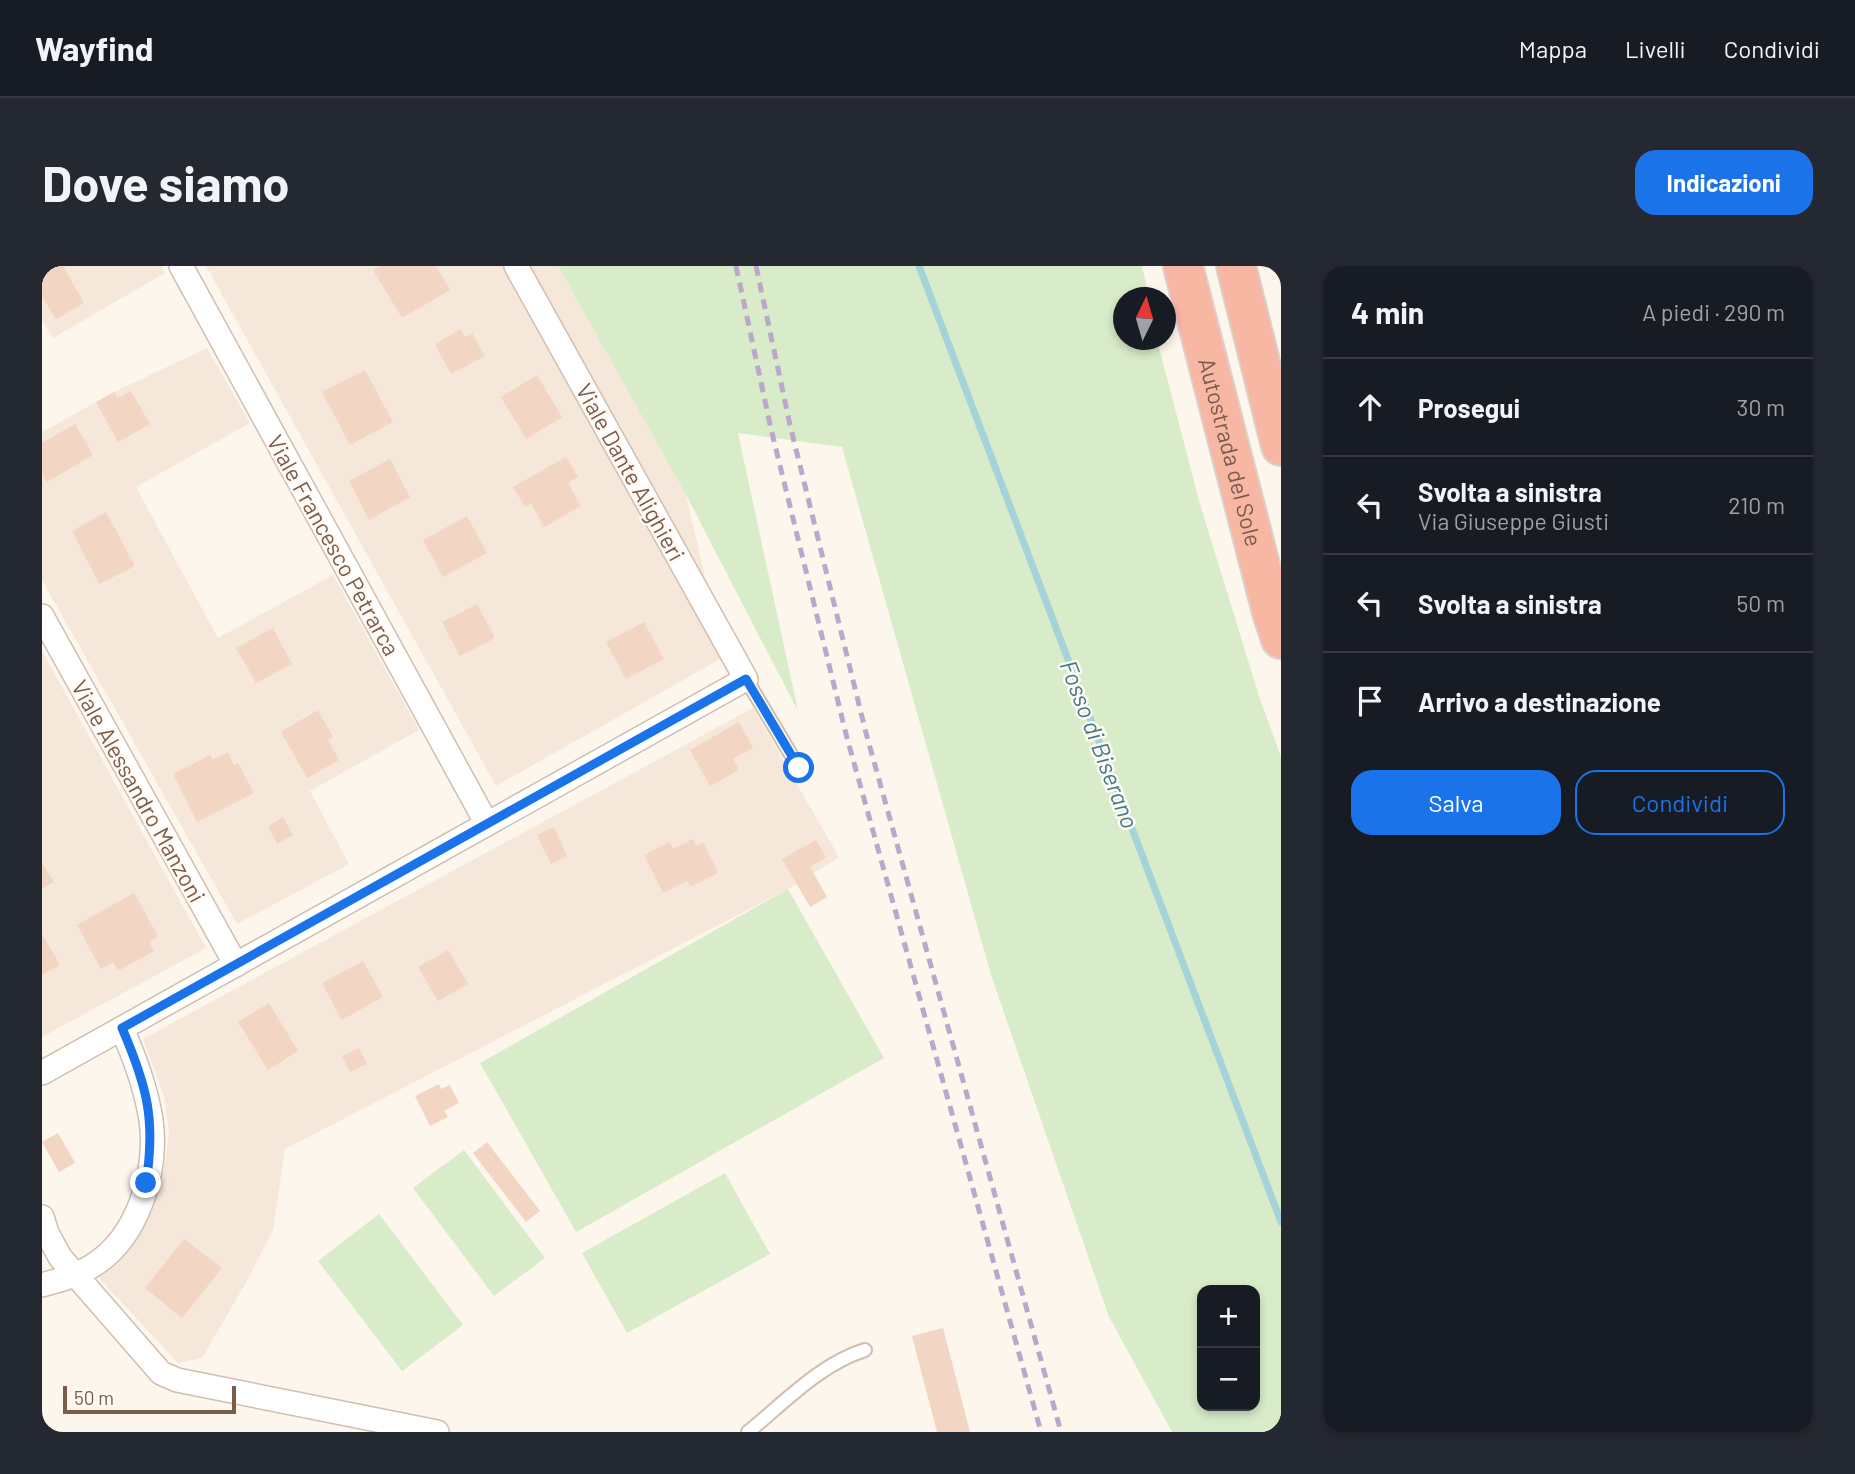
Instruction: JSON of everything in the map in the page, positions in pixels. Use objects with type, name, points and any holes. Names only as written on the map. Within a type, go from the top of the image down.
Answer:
[{"type":"highway","name":"Autostrada del Sole","points":[[1183,266],[1281,639]]},
{"type":"highway","points":[[1236,266],[1281,446]]},
{"type":"street","name":"Viale Francesco Petrarca","points":[[181,266],[487,824]]},
{"type":"street","name":"Viale Dante Alighieri","points":[[516,266],[746,679]]},
{"type":"street","name":"Viale Alessandro Manzoni","points":[[42,616],[236,965]]},
{"type":"street","points":[[42,1073],[746,679]]},
{"type":"street","points":[[42,1285],[75,1275],[93,1266],[109,1253],[127,1233],[146,1183],[151,1123],[144,1085],[122,1028]]},
{"type":"street","points":[[42,1217],[52,1244],[75,1275],[154,1367],[169,1377],[437,1432]]},
{"type":"lane","points":[[746,679],[799,768]]},
{"type":"lane","points":[[748,1432],[826,1369],[865,1350]]},
{"type":"shaded area","points":[[42,266],[161,266],[165,273],[53,338],[42,320]]},
{"type":"shaded area","points":[[206,266],[558,266],[686,495],[724,657],[496,786]]},
{"type":"shaded area","points":[[207,348],[250,423],[136,487],[218,638],[333,575],[419,730],[310,791],[349,864],[237,924],[42,580],[42,432],[114,392]]},
{"type":"shaded area","points":[[42,651],[206,948],[42,1037]]},
{"type":"shaded area","points":[[753,708],[839,857],[788,889],[285,1149],[273,1230],[202,1358],[178,1363],[99,1278],[121,1259],[136,1238],[158,1191],[165,1163],[169,1132],[164,1096],[143,1039]]},
{"type":"green space","points":[[558,266],[1142,266],[1147,287],[1113,287],[1113,350],[1160,350],[1200,504],[1259,696],[1281,757],[1281,1432],[1172,1432],[1109,1317],[991,975],[842,447],[738,433],[798,711],[686,495]]},
{"type":"green space","points":[[788,889],[884,1058],[576,1232],[480,1063]]},
{"type":"green space","points":[[464,1150],[545,1258],[494,1296],[413,1188]]},
{"type":"green space","points":[[725,1173],[770,1254],[627,1333],[582,1253]]},
{"type":"green space","points":[[379,1214],[463,1325],[402,1371],[318,1261]]},
{"type":"building","points":[[63,266],[84,303],[56,319],[42,296],[42,275]]},
{"type":"building","points":[[380,266],[436,266],[450,290],[402,318],[373,270]]},
{"type":"building","points":[[461,329],[465,337],[472,333],[485,356],[451,374],[435,344]]},
{"type":"building","points":[[365,370],[393,422],[350,445],[322,392]]},
{"type":"building","points":[[537,375],[562,417],[526,439],[501,397]]},
{"type":"building","points":[[131,391],[150,424],[118,442],[96,402],[114,392],[118,398]]},
{"type":"building","points":[[75,424],[93,455],[47,482],[42,474],[42,443]]},
{"type":"building","points":[[566,457],[578,477],[568,483],[581,506],[544,527],[531,503],[525,507],[513,487]]},
{"type":"building","points":[[390,459],[410,497],[369,520],[349,481]]},
{"type":"building","points":[[106,512],[135,566],[99,584],[72,531]]},
{"type":"building","points":[[467,516],[487,553],[443,577],[423,540]]},
{"type":"building","points":[[477,604],[495,638],[460,656],[442,622]]},
{"type":"building","points":[[644,622],[664,659],[626,679],[606,642]]},
{"type":"building","points":[[273,628],[292,664],[256,683],[236,648]]},
{"type":"building","points":[[318,710],[333,737],[328,740],[339,760],[307,778],[281,732]]},
{"type":"building","points":[[739,722],[753,748],[733,759],[739,770],[710,786],[690,750]]},
{"type":"building","points":[[228,752],[234,765],[238,763],[254,793],[197,822],[173,774],[210,755],[213,760]]},
{"type":"building","points":[[283,817],[293,835],[277,844],[268,826]]},
{"type":"building","points":[[554,827],[567,856],[551,864],[537,835]]},
{"type":"building","points":[[693,839],[696,846],[703,842],[718,873],[690,887],[687,881],[663,893],[644,855],[670,842],[673,849]]},
{"type":"building","points":[[816,840],[826,857],[810,867],[827,897],[810,907],[782,859]]},
{"type":"building","points":[[42,863],[54,882],[42,889]]},
{"type":"building","points":[[134,893],[158,936],[149,942],[154,951],[118,971],[113,962],[101,969],[77,925]]},
{"type":"building","points":[[42,934],[60,965],[42,975]]},
{"type":"building","points":[[448,950],[468,984],[438,1001],[418,967]]},
{"type":"building","points":[[363,961],[383,997],[342,1020],[322,983]]},
{"type":"building","points":[[269,1003],[298,1051],[268,1070],[238,1022]]},
{"type":"building","points":[[359,1048],[367,1064],[350,1072],[342,1056]]},
{"type":"building","points":[[439,1084],[441,1089],[450,1085],[459,1103],[444,1111],[448,1117],[430,1126],[415,1096]]},
{"type":"building","points":[[58,1133],[75,1163],[59,1172],[42,1142]]},
{"type":"building","points":[[487,1142],[540,1211],[526,1222],[473,1153]]},
{"type":"building","points":[[184,1239],[222,1268],[182,1318],[145,1288]]},
{"type":"building","points":[[943,1328],[970,1432],[937,1432],[912,1336]]},
{"type":"waterway","name":"Fosso di Biserano","points":[[919,266],[1281,1222]]},
{"type":"railway","points":[[736,266],[771,429],[847,738],[1041,1432]]},
{"type":"railway","points":[[756,266],[790,425],[866,733],[1061,1432]]},
{"type":"route","points":[[146,1183],[151,1123],[144,1085],[122,1028],[746,679],[799,768]]}]
